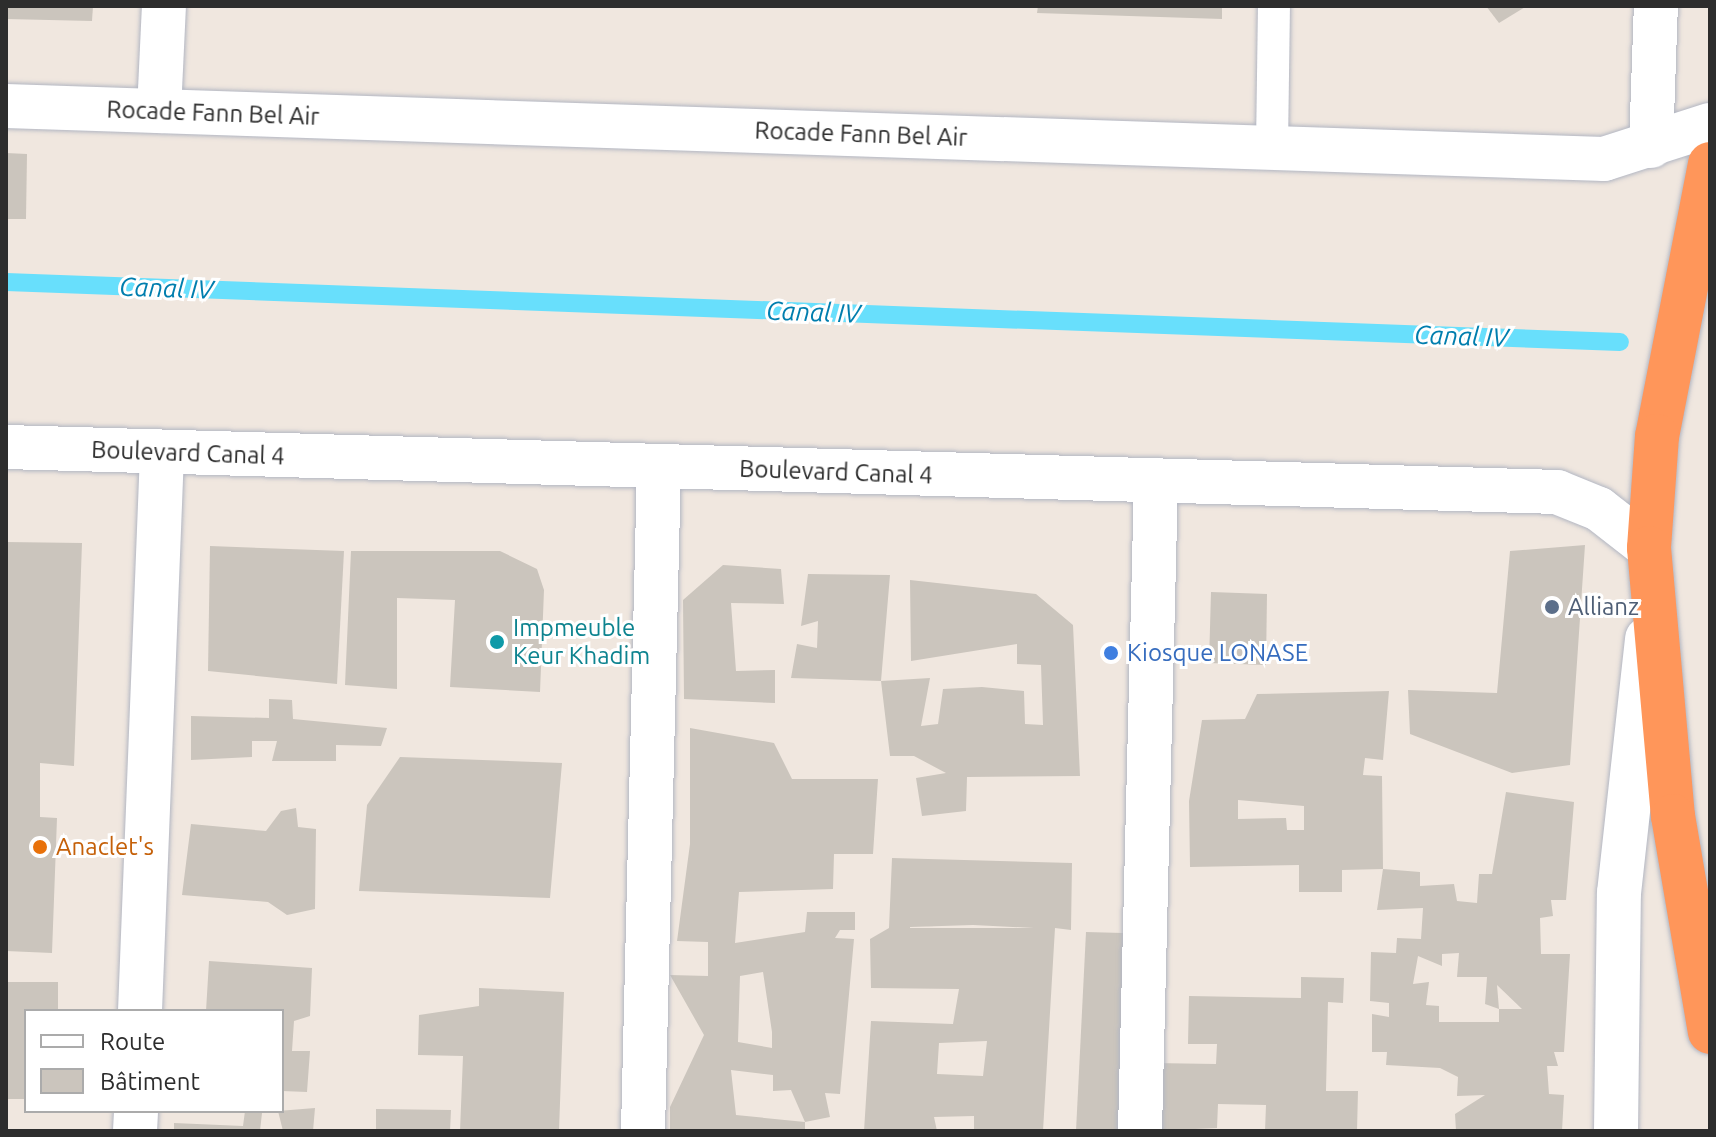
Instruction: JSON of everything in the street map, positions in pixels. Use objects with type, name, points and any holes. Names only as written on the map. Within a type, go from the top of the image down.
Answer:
[{"type":"highway","points":[[1710,164],[1657,436],[1649,548],[1651,600],[1673,816],[1710,1032]]},
{"type":"main road","points":[[159,111],[164,6]]},
{"type":"main road","points":[[1651,146],[1656,6]]},
{"type":"main road","name":"Rocade Fann Bel Air","points":[[6,106],[1604,159],[1710,125]]},
{"type":"main road","name":"Boulevard Canal 4","points":[[6,447],[1557,492],[1599,509],[1649,548]]},
{"type":"main road","points":[[140,1009],[162,453]]},
{"type":"main road","points":[[643,1131],[659,467]]},
{"type":"main road","points":[[1140,1131],[1156,480]]},
{"type":"main road","points":[[1616,1131],[1619,893],[1651,600]]},
{"type":"lane","points":[[1272,147],[1274,6]]},
{"type":"building","points":[[6,6],[93,6],[92,21],[6,19]]},
{"type":"building","points":[[1038,6],[1222,6],[1222,19],[1037,13]]},
{"type":"building","points":[[1486,6],[1527,6],[1499,23]]},
{"type":"building","points":[[6,153],[27,154],[26,219],[6,219]]},
{"type":"building","points":[[6,542],[82,543],[74,766],[40,763],[40,817],[57,818],[52,953],[6,951]]},
{"type":"building","points":[[1585,545],[1570,765],[1512,773],[1410,734],[1408,690],[1497,693],[1510,551]]},
{"type":"building","points":[[210,546],[344,551],[337,684],[208,671]]},
{"type":"building","name":"Impmeuble Keur Khadim","points":[[351,551],[500,551],[537,569],[544,590],[540,692],[450,687],[455,600],[397,598],[397,689],[345,685]]},
{"type":"building","points":[[723,565],[781,569],[784,604],[731,603],[736,671],[775,670],[775,703],[684,699],[683,600]]},
{"type":"building","points":[[808,574],[890,575],[881,681],[791,678],[797,644],[817,648],[818,621],[801,626]]},
{"type":"building","points":[[910,580],[1036,594],[1073,625],[1080,776],[967,777],[966,811],[922,816],[916,778],[946,773],[914,756],[890,756],[881,681],[930,678],[921,726],[938,724],[943,689],[982,687],[1024,691],[1025,724],[1043,725],[1041,665],[1017,664],[1017,644],[911,661]]},
{"type":"building","points":[[1211,592],[1267,594],[1266,665],[1209,663]]},
{"type":"building","points":[[1389,691],[1383,760],[1365,758],[1363,775],[1382,776],[1383,869],[1342,870],[1342,892],[1299,892],[1299,865],[1190,867],[1189,801],[1202,720],[1245,719],[1257,694]],"holes":[[[1238,800],[1304,806],[1304,830],[1287,830],[1286,818],[1238,819]]]},
{"type":"building","points":[[269,699],[292,700],[293,719],[387,728],[381,746],[336,745],[336,761],[272,761],[277,741],[252,741],[252,757],[191,760],[191,716],[269,718]]},
{"type":"building","points":[[690,728],[774,743],[792,779],[878,779],[873,854],[834,854],[833,889],[739,892],[735,943],[805,932],[807,912],[855,912],[855,930],[840,930],[835,938],[854,939],[840,1094],[825,1093],[830,1117],[805,1122],[805,1131],[670,1131],[670,1107],[704,1035],[670,975],[708,976],[708,942],[677,941],[690,844]],"holes":[[[763,972],[772,1048],[738,1042],[740,976]],[[731,1070],[773,1075],[773,1091],[791,1090],[805,1122],[736,1115]]]},
{"type":"building","points":[[400,757],[562,763],[550,898],[359,891],[367,805]]},
{"type":"building","points":[[1506,792],[1574,802],[1566,900],[1551,900],[1553,916],[1540,918],[1541,954],[1570,954],[1564,1052],[1554,1052],[1558,1066],[1547,1066],[1549,1094],[1564,1095],[1562,1131],[1456,1131],[1455,1114],[1485,1095],[1457,1096],[1458,1077],[1440,1068],[1386,1065],[1387,1052],[1372,1052],[1372,1014],[1389,1017],[1389,1003],[1370,1001],[1371,952],[1396,953],[1397,938],[1421,939],[1423,908],[1377,910],[1383,869],[1420,872],[1420,886],[1454,884],[1457,901],[1477,903],[1479,874],[1492,874]],"holes":[[[1459,953],[1457,977],[1487,977],[1485,1004],[1499,1009],[1499,1022],[1439,1022],[1439,1006],[1426,1005],[1429,982],[1413,984],[1418,956],[1442,966],[1442,954]],[[1497,985],[1522,1009],[1499,1009]]]},
{"type":"building","points":[[296,808],[298,827],[316,829],[315,909],[287,915],[268,902],[182,895],[191,824],[266,831],[281,811]]},
{"type":"building","points":[[892,858],[1072,863],[1071,930],[1055,928],[1043,1131],[974,1131],[974,1116],[934,1117],[937,1131],[864,1131],[871,1021],[953,1024],[959,989],[871,988],[870,939],[889,928]],"holes":[[[973,925],[1034,928],[910,928],[910,927]],[[987,1041],[983,1076],[937,1074],[939,1043]]]},
{"type":"building","points":[[1086,932],[1123,933],[1120,1131],[1076,1131]]},
{"type":"building","points":[[209,961],[312,968],[310,1016],[294,1021],[292,1051],[310,1051],[307,1092],[284,1091],[284,1009],[206,1009]]},
{"type":"building","points":[[1301,977],[1344,978],[1343,1003],[1328,1002],[1326,1091],[1358,1091],[1357,1131],[1265,1131],[1266,1105],[1218,1104],[1217,1128],[1152,1131],[1153,1063],[1216,1064],[1217,1044],[1188,1044],[1189,996],[1301,998]]},
{"type":"building","points":[[6,982],[58,982],[58,1009],[24,1009],[24,1099],[6,1099]]},
{"type":"building","points":[[479,988],[564,992],[559,1131],[460,1131],[463,1056],[418,1055],[419,1015],[479,1006]]},
{"type":"building","points":[[315,1108],[313,1131],[283,1131],[278,1113]]},
{"type":"building","points":[[376,1109],[451,1110],[450,1131],[376,1131]]},
{"type":"building","points":[[245,1113],[262,1113],[260,1131],[174,1131],[174,1123],[243,1126]]},
{"type":"waterway","name":"Canal IV","points":[[6,282],[1620,342]]},
{"type":"place","name":"Allianz","points":[[1552,607]]},
{"type":"place","name":"Impmeuble Keur Khadim","points":[[497,642]]},
{"type":"place","name":"Kiosque LONASE","points":[[1111,653]]},
{"type":"place","name":"Anaclet's","points":[[40,847]]}]
